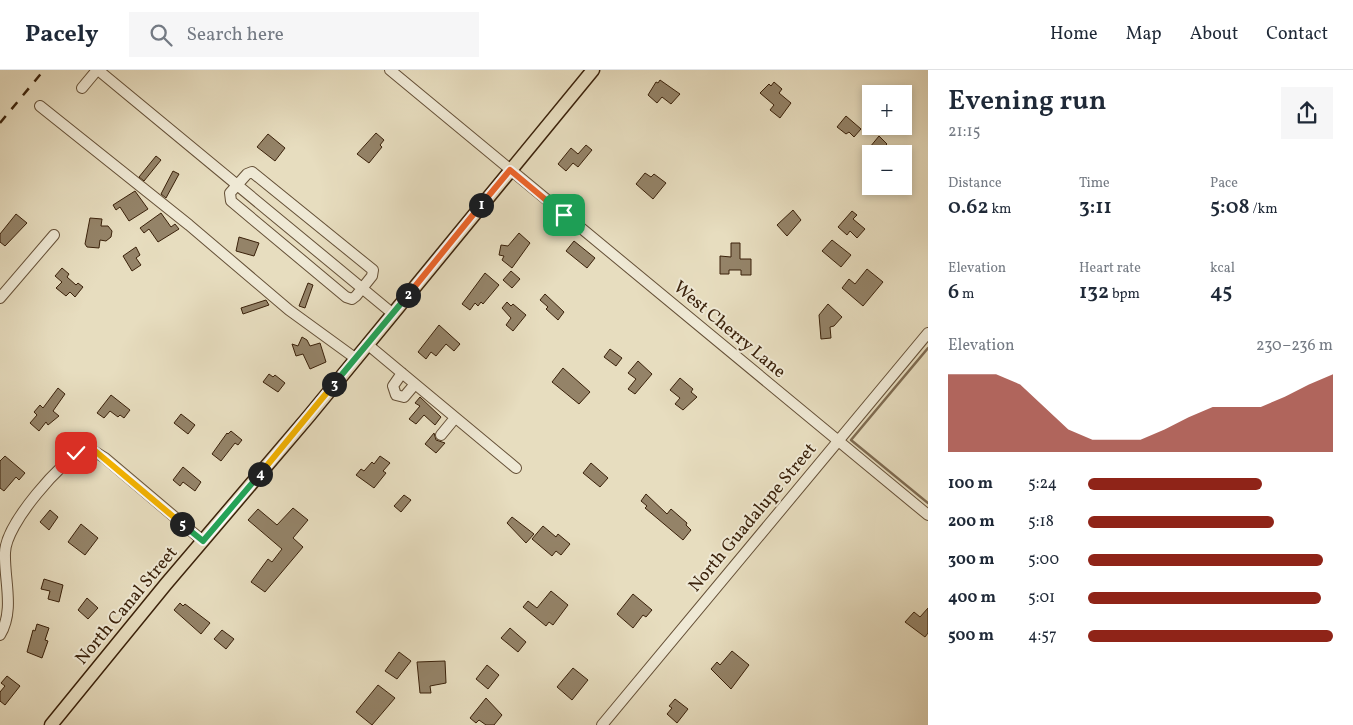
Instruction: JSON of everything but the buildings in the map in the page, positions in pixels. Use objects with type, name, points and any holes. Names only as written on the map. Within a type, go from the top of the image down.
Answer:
[{"type":"main road","name":"North Canal Street","points":[[51,725],[593,70]]},
{"type":"street","points":[[82,88],[98,70],[392,313]]},
{"type":"street","name":"West Cherry Lane","points":[[390,70],[928,516]]},
{"type":"street","points":[[40,106],[188,225],[289,310],[355,358]]},
{"type":"street","points":[[255,172],[362,261],[373,273],[362,288],[356,296],[349,299],[323,278],[233,203],[230,195],[237,185],[247,174],[255,172]]},
{"type":"street","points":[[0,298],[54,236]]},
{"type":"street","name":"North Guadalupe Street","points":[[602,725],[928,333]]},
{"type":"street","points":[[366,344],[516,468]]},
{"type":"street","points":[[402,373],[393,386],[396,395],[404,397],[415,384]]},
{"type":"street","points":[[441,435],[455,418]]},
{"type":"street","points":[[0,635],[7,617],[4,590],[5,551],[11,531],[64,465],[76,453],[85,448],[99,453],[203,541]]},
{"type":"waterway","points":[[928,348],[851,440],[928,503]]},
{"type":"railway","points":[[0,123],[44,70]]},
{"type":"route","points":[[76,453],[87,447],[94,450],[203,541],[309,416],[510,170],[564,215]]}]
